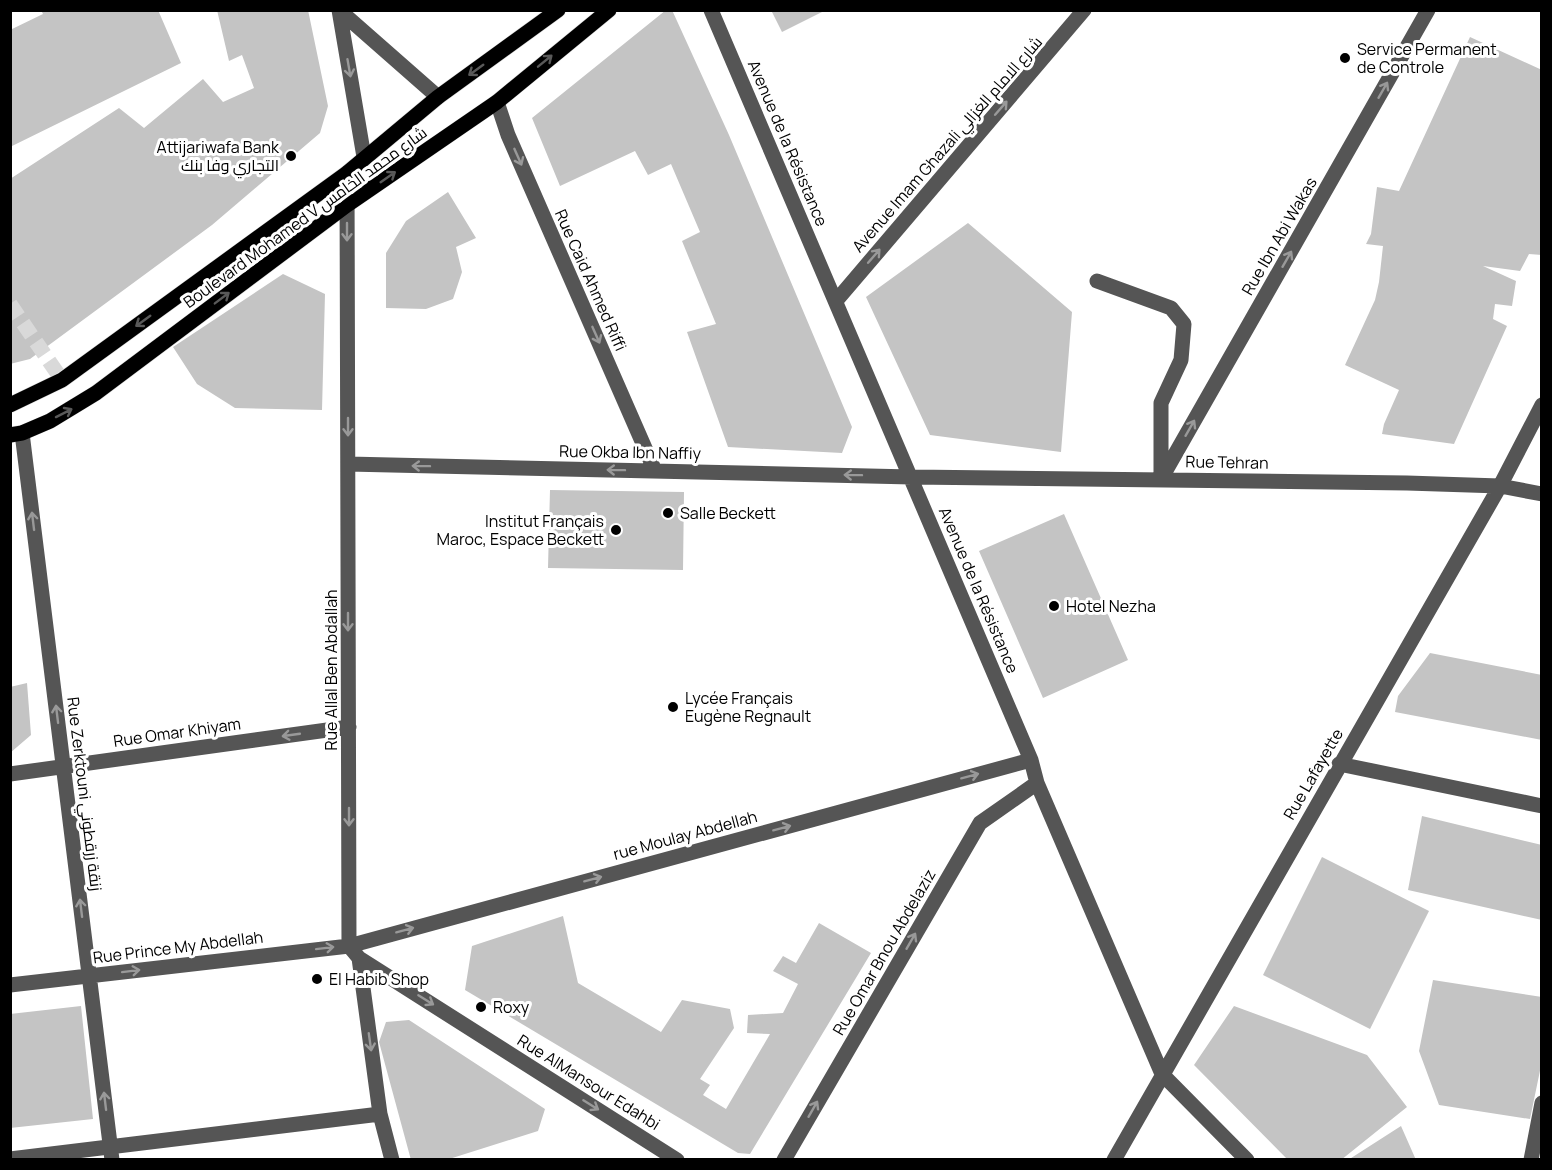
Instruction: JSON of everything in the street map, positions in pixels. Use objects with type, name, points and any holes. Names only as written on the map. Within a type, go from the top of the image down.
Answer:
[{"type":"main road","name":"Boulevard Mohamed V شارع محمد الخامس","points":[[10,405],[62,380],[347,173],[438,97],[558,10]]},
{"type":"main road","name":"Boulevard Mohamed V شارع محمد الخامس","points":[[16,434],[74,408],[96,393],[347,205],[496,102],[609,10]]},
{"type":"street","points":[[339,10],[438,97]]},
{"type":"street","points":[[339,10],[364,157]]},
{"type":"street","name":"Avenue de la Résistance","points":[[711,10],[912,477],[1031,760],[1037,783],[1162,1074],[1247,1160]]},
{"type":"street","name":"Avenue Imam Ghazali شارع الامام الغزالي","points":[[836,301],[1084,10]]},
{"type":"street","name":"Rue Ibn Abi Wakas","points":[[1161,479],[1428,10]]},
{"type":"street","name":"Rue Caid Ahmed Riffi","points":[[496,102],[513,146],[656,471]]},
{"type":"street","name":"Rue Allal Ben Abdallah","points":[[347,173],[349,946]]},
{"type":"street","points":[[1096,281],[1171,308],[1184,324],[1181,360],[1161,403],[1161,479]]},
{"type":"street","name":"Rue Lafayette","points":[[1114,1160],[1500,486],[1542,405]]},
{"type":"street","name":"Rue Zerktouni زنقة زرقطوني","points":[[16,434],[64,766],[111,1153]]},
{"type":"street","name":"Rue Okba Ibn Naffiy","points":[[348,464],[912,477]]},
{"type":"street","name":"Rue Tehran","points":[[912,477],[1161,479],[1500,486],[1542,494]]},
{"type":"street","name":"Rue Omar Khiyam","points":[[10,774],[349,726]]},
{"type":"street","name":"rue Moulay Abdellah","points":[[349,946],[1031,760]]},
{"type":"street","points":[[1339,764],[1542,806]]},
{"type":"street","name":"Rue Omar Bnou Abdelaziz","points":[[784,1160],[980,823],[1037,783]]},
{"type":"street","points":[[349,946],[359,958],[380,1114],[393,1160]]},
{"type":"street","name":"Rue Prince My Abdellah","points":[[10,986],[349,946]]},
{"type":"street","name":"Rue AlMansour Edahbi","points":[[359,958],[677,1160]]},
{"type":"street","points":[[1531,1160],[1542,1103]]},
{"type":"street","points":[[10,1159],[111,1153],[380,1114]]},
{"type":"building","points":[[41,10],[158,10],[181,63],[10,147],[10,30],[43,14]]},
{"type":"building","points":[[217,10],[308,10],[328,106],[320,133],[212,225],[30,359],[10,364],[10,179],[119,108],[144,128],[203,79],[223,102],[254,88],[242,55],[229,61]]},
{"type":"building","points":[[666,10],[672,10],[729,135],[852,427],[842,453],[728,447],[687,332],[716,324],[682,241],[700,232],[671,164],[648,175],[635,151],[560,186],[532,118]]},
{"type":"building","points":[[771,10],[826,10],[782,32]]},
{"type":"building","points":[[1470,37],[1542,70],[1542,255],[1529,254],[1520,271],[1483,266],[1516,281],[1512,306],[1495,304],[1493,319],[1507,326],[1454,444],[1382,434],[1399,390],[1345,365],[1375,300],[1379,282],[1383,246],[1366,244],[1371,234],[1377,187],[1399,191]]},
{"type":"building","points":[[448,192],[476,238],[456,247],[462,272],[453,299],[426,309],[386,308],[386,253],[406,221]]},
{"type":"building","points":[[968,223],[1072,312],[1061,452],[930,435],[866,297]]},
{"type":"building","points":[[283,274],[325,294],[322,410],[235,408],[197,384],[173,347]]},
{"type":"building","name":"Institut Français Maroc, Espace Beckett","points":[[550,490],[684,492],[683,570],[548,568]]},
{"type":"building","name":"Hotel Nezha","points":[[1064,514],[1128,660],[1043,698],[979,551]]},
{"type":"building","points":[[1430,653],[1542,675],[1542,740],[1395,712],[1398,696]]},
{"type":"building","points":[[27,683],[31,735],[10,753],[10,687]]},
{"type":"building","points":[[1422,816],[1542,845],[1542,920],[1408,890]]},
{"type":"building","points":[[1322,857],[1429,911],[1370,1029],[1263,975]]},
{"type":"building","points":[[563,916],[578,983],[661,1032],[682,1000],[730,1009],[734,1028],[700,1079],[710,1085],[703,1095],[726,1109],[770,1034],[747,1033],[748,1015],[783,1013],[798,984],[773,971],[783,956],[796,963],[819,923],[871,953],[750,1154],[738,1153],[465,990],[472,946]]},
{"type":"building","points":[[1433,980],[1542,997],[1542,1061],[1530,1119],[1439,1105],[1419,1051]]},
{"type":"building","points":[[81,1006],[93,1119],[10,1128],[10,1014]]},
{"type":"building","points":[[1234,1006],[1367,1055],[1407,1107],[1341,1160],[1288,1160],[1194,1065]]},
{"type":"building","points":[[409,1020],[545,1109],[538,1131],[446,1160],[411,1160],[379,1042],[386,1022]]},
{"type":"building","points":[[1401,1126],[1416,1160],[1348,1160]]},
{"type":"tunnel","points":[[10,304],[62,380]]},
{"type":"place","name":"Service Permanent de Controle","points":[[1345,58]]},
{"type":"place","name":"Attijariwafa Bank التجاري وفا بنك","points":[[291,156]]},
{"type":"place","name":"Salle Beckett","points":[[668,513]]},
{"type":"place","name":"Institut Français Maroc, Espace Beckett","points":[[616,530]]},
{"type":"place","name":"Hotel Nezha","points":[[1054,606]]},
{"type":"place","name":"Lycée Français Eugène Regnault","points":[[673,707]]},
{"type":"place","name":"El Habib Shop","points":[[317,979]]},
{"type":"place","name":"Roxy","points":[[481,1007]]}]
